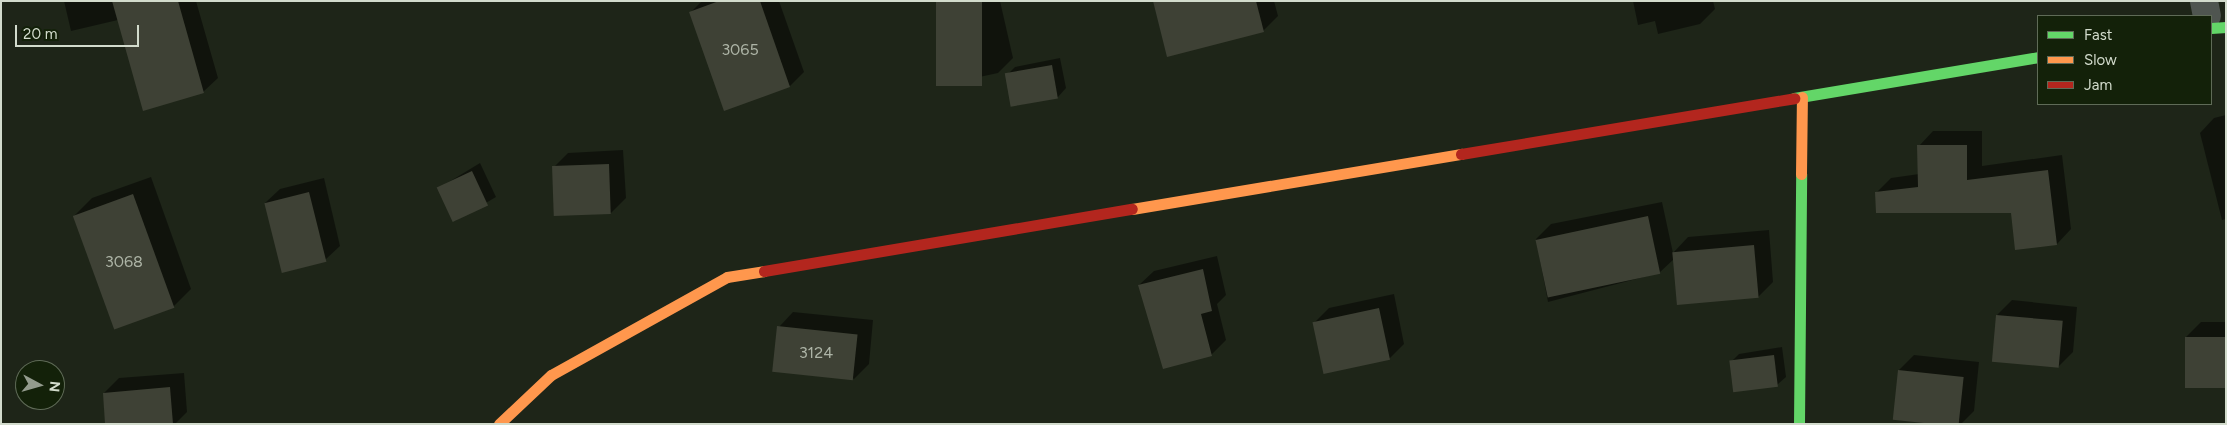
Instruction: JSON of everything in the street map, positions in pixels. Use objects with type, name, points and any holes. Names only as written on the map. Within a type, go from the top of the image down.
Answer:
[{"type":"street","points":[[2204,1],[2207,15]]},
{"type":"street","points":[[2212,28],[2226,27]]},
{"type":"street","points":[[499,424],[551,375],[727,277],[2037,57]]},
{"type":"street","points":[[1799,424],[1802,97]]},
{"type":"building","points":[[112,1],[178,1],[204,93],[143,111]]},
{"type":"building","points":[[719,1],[760,1],[790,87],[724,111],[689,12]]},
{"type":"building","points":[[936,1],[982,1],[982,86],[936,86]]},
{"type":"building","points":[[1153,1],[1256,1],[1264,32],[1167,57]]},
{"type":"building","points":[[1052,65],[1058,98],[1011,107],[1005,73]]},
{"type":"building","points":[[1917,145],[1967,145],[1967,180],[2048,170],[2057,245],[2015,250],[2011,213],[1876,213],[1875,192],[1918,187]]},
{"type":"building","points":[[609,164],[611,214],[554,216],[552,166]]},
{"type":"building","points":[[472,171],[488,205],[453,222],[437,187]]},
{"type":"building","points":[[309,192],[326,262],[282,273],[264,203]]},
{"type":"building","points":[[133,194],[174,308],[114,330],[73,216]]},
{"type":"building","points":[[1648,216],[1660,274],[1548,298],[1536,240]]},
{"type":"building","points":[[1754,245],[1759,298],[1677,305],[1672,252]]},
{"type":"building","points":[[1203,269],[1212,311],[1201,314],[1212,356],[1163,369],[1138,285]]},
{"type":"building","points":[[1379,308],[1390,360],[1324,374],[1312,322]]},
{"type":"building","points":[[1996,315],[2063,321],[2059,368],[1992,362]]},
{"type":"building","points":[[777,326],[858,334],[853,380],[772,372]]},
{"type":"building","points":[[2185,337],[2226,337],[2226,388],[2185,388]]},
{"type":"building","points":[[1774,355],[1778,387],[1733,392],[1729,360]]},
{"type":"building","points":[[1898,370],[1964,377],[1959,424],[1933,424],[1893,420]]},
{"type":"building","points":[[170,387],[173,424],[105,424],[103,393]]},
{"type":"traffic: fast","points":[[2212,28],[2226,27]]},
{"type":"traffic: fast","points":[[1794,98],[2037,57]]},
{"type":"traffic: fast","points":[[1799,424],[1801,174]]},
{"type":"traffic: slow","points":[[1801,174],[1802,97]]},
{"type":"traffic: slow","points":[[1132,209],[1461,154]]},
{"type":"traffic: slow","points":[[499,424],[551,375],[727,277],[764,271]]},
{"type":"traffic: jam","points":[[1461,154],[1794,98]]},
{"type":"traffic: jam","points":[[764,271],[1132,209]]}]
